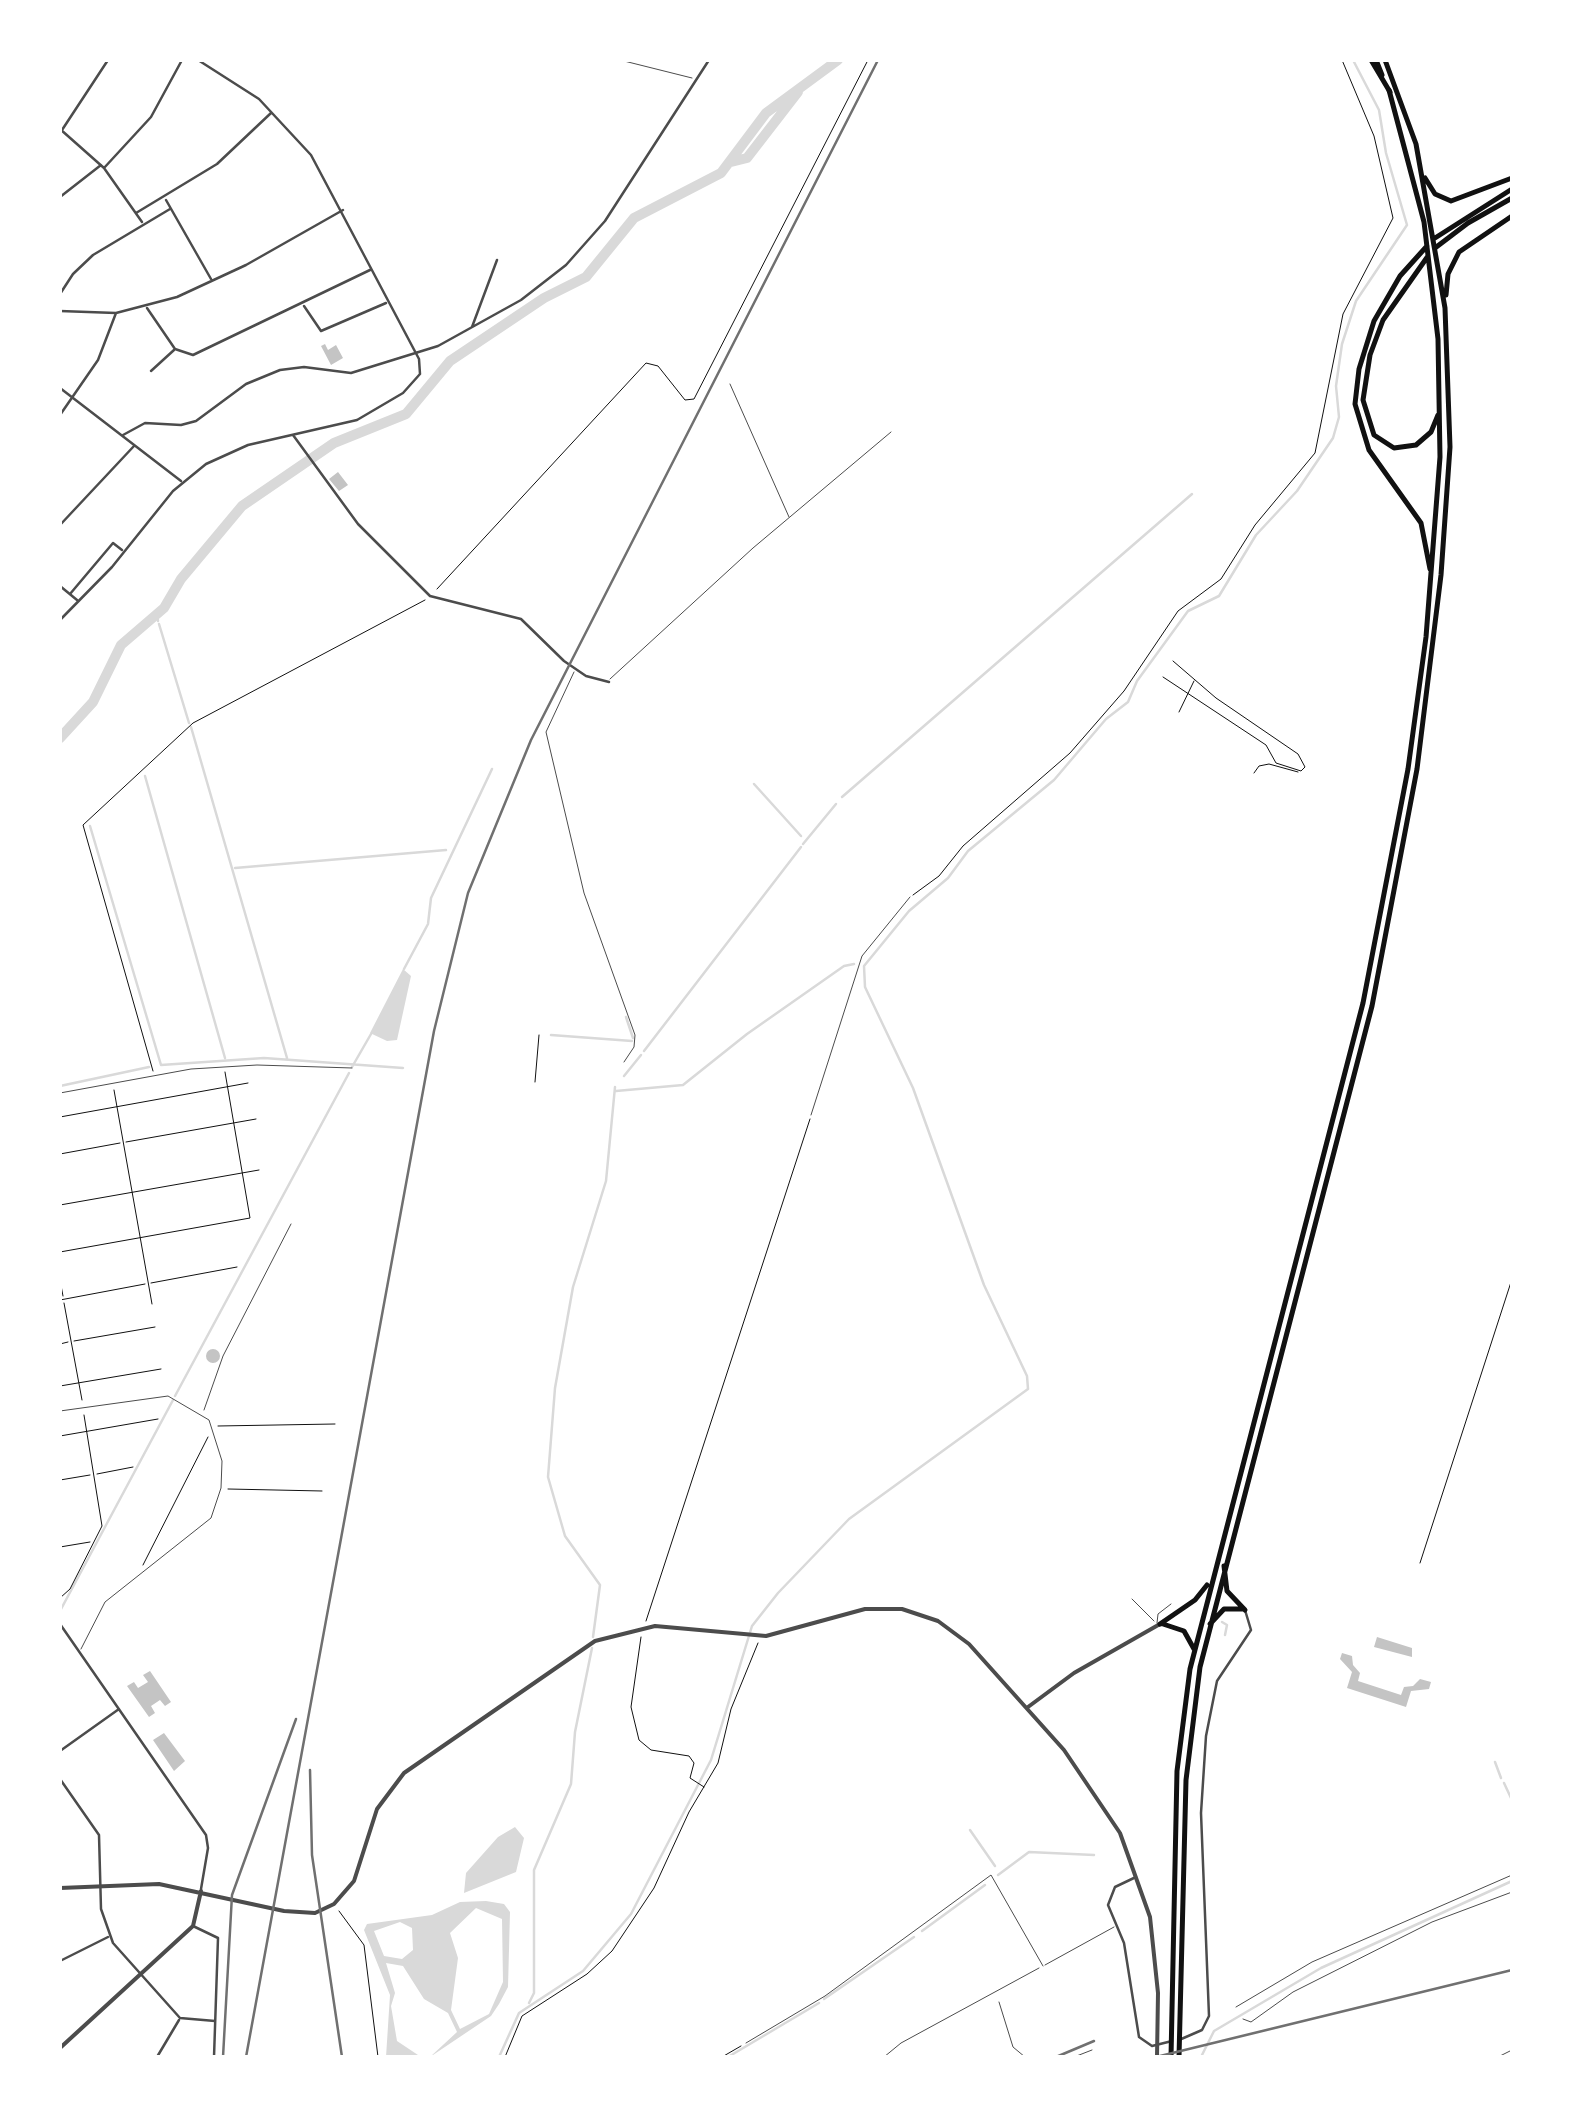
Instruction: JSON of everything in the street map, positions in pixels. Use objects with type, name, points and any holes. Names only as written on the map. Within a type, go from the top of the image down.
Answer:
[{"type":"highway","points":[[1170,2057],[1177,1771],[1194,1650],[1307,1231],[1363,1003],[1411,751],[1430,587],[1441,397],[1424,222],[1390,92],[1373,60]]},
{"type":"highway","points":[[1181,2057],[1186,1780],[1208,1626],[1340,1138],[1408,826],[1428,699],[1446,511],[1450,420],[1445,308],[1422,172],[1409,120],[1386,60]]},
{"type":"highway","points":[[1422,172],[1436,194],[1451,200],[1512,178]]},
{"type":"highway","points":[[1430,587],[1429,550],[1421,524],[1369,450],[1355,404],[1358,368],[1369,332],[1388,293],[1414,258],[1445,229],[1512,188]]},
{"type":"highway","points":[[1441,397],[1431,432],[1409,448],[1380,441],[1364,411],[1365,379],[1374,340],[1416,268],[1446,238],[1512,198]]},
{"type":"highway","points":[[1445,308],[1454,259],[1468,244],[1512,216]]},
{"type":"highway","points":[[1224,1564],[1227,1591],[1245,1610]]},
{"type":"highway","points":[[1157,1623],[1194,1600],[1210,1580]]},
{"type":"highway","points":[[1208,1626],[1224,1609],[1245,1610]]},
{"type":"highway","points":[[1157,1623],[1184,1631],[1194,1650]]},
{"type":"street","points":[[108,60],[61,130],[102,166],[142,223]]},
{"type":"street","points":[[60,197],[102,166],[151,118],[182,60]]},
{"type":"street","points":[[60,620],[182,482],[226,453],[350,422],[393,400],[420,374],[414,352],[311,155],[272,112],[198,60]]},
{"type":"street","points":[[123,435],[145,423],[181,426],[196,422],[246,384],[280,370],[304,367],[351,373],[438,346],[537,289],[583,248],[615,207],[709,60]]},
{"type":"street","points":[[136,213],[217,164],[272,112]]},
{"type":"street","points":[[165,198],[212,281]]},
{"type":"street","points":[[60,294],[72,274],[93,255],[170,209]]},
{"type":"street","points":[[60,311],[116,313],[146,306],[212,281],[343,210]]},
{"type":"street","points":[[471,328],[497,260]]},
{"type":"street","points":[[146,306],[175,349],[185,355],[200,354],[372,269]]},
{"type":"street","points":[[303,304],[316,328],[324,331],[387,303]]},
{"type":"street","points":[[60,415],[98,360],[116,313]]},
{"type":"street","points":[[151,371],[175,349]]},
{"type":"street","points":[[60,388],[182,482]]},
{"type":"street","points":[[292,434],[362,529],[430,596],[521,618],[575,669],[608,682]]},
{"type":"street","points":[[60,524],[135,445]]},
{"type":"street","points":[[70,594],[113,543],[124,552]]},
{"type":"street","points":[[60,586],[78,601]]},
{"type":"street","points":[[60,1888],[101,1883],[201,1891],[300,1914],[315,1913],[334,1904],[356,1878],[381,1802],[409,1768],[591,1644],[644,1626],[762,1636],[865,1609],[914,1612],[960,1636],[1088,1781],[1120,1833],[1137,1876],[1154,1941],[1156,2057]]},
{"type":"street","points":[[1137,1876],[1110,1892],[1108,1905],[1117,1926],[1142,2042],[1152,2046],[1196,2034],[1206,2024],[1210,2002],[1202,1813],[1207,1720],[1218,1681],[1252,1630],[1245,1610]]},
{"type":"street","points":[[1027,1708],[1157,1623]]},
{"type":"street","points":[[60,1624],[206,1835],[208,1848],[193,1926],[60,2048]]},
{"type":"street","points":[[60,1645],[70,1639]]},
{"type":"street","points":[[60,1751],[119,1709]]},
{"type":"street","points":[[60,1779],[99,1834],[101,1909],[109,1936],[180,2018],[215,2021]]},
{"type":"street","points":[[193,1926],[211,1930],[218,1938],[214,2057]]},
{"type":"street","points":[[60,1961],[109,1936]]},
{"type":"street","points":[[157,2057],[180,2018]]},
{"type":"lane","points":[[620,60],[696,79]]},
{"type":"lane","points":[[730,384],[789,517]]},
{"type":"lane","points":[[608,682],[789,517],[891,432]]},
{"type":"lane","points":[[575,669],[546,732],[568,813],[581,883],[635,1035],[634,1047],[624,1062]]},
{"type":"lane","points":[[811,1115],[862,956],[910,896]]},
{"type":"lane","points":[[60,1094],[153,1074],[246,1065],[352,1068]]},
{"type":"lane","points":[[202,1413],[223,1356],[291,1224]]},
{"type":"lane","points":[[60,1411],[158,1394],[202,1413],[214,1427],[222,1461],[214,1511],[192,1536],[105,1602],[78,1651]]},
{"type":"lane","points":[[1132,1599],[1157,1623],[1171,1604]]},
{"type":"lane","points":[[1236,2007],[1328,1954],[1512,1875]]},
{"type":"lane","points":[[746,2043],[825,1996],[991,1876],[1043,1966]]},
{"type":"lane","points":[[1243,2019],[1250,2022],[1294,1992],[1432,1922],[1512,1892]]},
{"type":"lane","points":[[334,1904],[339,1911]]},
{"type":"lane","points":[[884,2057],[1117,1926]]},
{"type":"lane","points":[[999,2002],[1013,2047],[1024,2057]]},
{"type":"lane","points":[[1074,2057],[1092,2050]]},
{"type":"lane","points":[[1498,2057],[1512,2050]]},
{"type":"path","points":[[153,1074],[83,825],[197,720],[430,596],[646,363],[658,366],[685,400],[694,399],[868,60]]},
{"type":"path","points":[[910,896],[939,876],[963,846],[1070,753],[1124,691],[1178,611],[1221,579],[1266,510],[1314,453],[1343,314],[1392,218],[1374,136],[1342,60]]},
{"type":"path","points":[[1173,661],[1216,698],[1307,763],[1294,774],[1270,764],[1259,766],[1254,773]]},
{"type":"path","points":[[1163,676],[1266,746],[1276,764],[1301,771]]},
{"type":"path","points":[[1178,712],[1190,696],[1195,678]]},
{"type":"path","points":[[534,1082],[539,1034]]},
{"type":"path","points":[[60,1252],[251,1217],[225,1070]]},
{"type":"path","points":[[60,1117],[248,1083]]},
{"type":"path","points":[[113,1084],[152,1304]]},
{"type":"path","points":[[703,1786],[690,1778],[694,1763],[689,1756],[644,1746],[634,1726],[634,1682],[644,1626],[811,1115]]},
{"type":"path","points":[[60,1154],[256,1119]]},
{"type":"path","points":[[60,1205],[259,1170]]},
{"type":"path","points":[[62,1299],[237,1267]]},
{"type":"path","points":[[1420,1563],[1512,1279]]},
{"type":"path","points":[[60,1280],[82,1401]]},
{"type":"path","points":[[60,1344],[154,1327]]},
{"type":"path","points":[[60,1386],[161,1368]]},
{"type":"path","points":[[60,1598],[70,1589],[102,1522],[84,1412]]},
{"type":"path","points":[[60,1436],[158,1419]]},
{"type":"path","points":[[216,1426],[335,1424]]},
{"type":"path","points":[[140,1570],[211,1430]]},
{"type":"path","points":[[60,1480],[133,1467]]},
{"type":"path","points":[[228,1488],[322,1490]]},
{"type":"path","points":[[60,1546],[93,1544]]},
{"type":"path","points":[[505,2057],[522,2016],[612,1952],[654,1888],[718,1763],[737,1694],[762,1636]]},
{"type":"path","points":[[339,1911],[364,1945],[378,2057]]},
{"type":"path","points":[[722,2057],[746,2043]]},
{"type":"shaded area","points":[[403,969],[411,976],[397,1040],[387,1041],[370,1033]]},
{"type":"shaded area","points":[[515,1827],[524,1838],[516,1872],[464,1893],[466,1873],[498,1837]]},
{"type":"shaded area","points":[[460,1902],[504,1904],[510,1912],[508,1987],[491,2016],[430,2057],[457,2032],[448,2013],[424,1999],[403,1966],[386,1963],[395,1993],[391,2006],[397,2041],[421,2057],[386,2057],[390,1995],[364,1930],[367,1924],[432,1915]],"holes":[[[476,1908],[502,1919],[503,1982],[489,2014],[460,2029],[451,2010],[458,1958],[450,1933]],[[400,1922],[412,1928],[413,1950],[402,1959],[384,1956],[374,1931]]]},
{"type":"building","points":[[325,344],[328,350],[336,345],[343,358],[331,365],[321,346]]},
{"type":"building","points":[[338,472],[348,485],[339,491],[329,479]]},
{"type":"building","points":[[213,1349],[220,1356],[213,1363],[206,1356]]},
{"type":"building","points":[[1377,1637],[1412,1648],[1412,1657],[1374,1647]]},
{"type":"building","points":[[1342,1653],[1352,1656],[1360,1673],[1358,1681],[1401,1695],[1404,1687],[1413,1686],[1420,1679],[1431,1682],[1429,1689],[1411,1691],[1406,1707],[1347,1688],[1352,1672],[1340,1659]]},
{"type":"building","points":[[150,1671],[171,1702],[165,1706],[160,1700],[151,1706],[155,1713],[149,1717],[127,1686],[134,1682],[138,1688],[148,1682],[143,1675]]},
{"type":"building","points":[[164,1733],[185,1761],[174,1771],[153,1740]]},
{"type":"waterway","points":[[60,738],[93,702],[121,645],[164,608],[181,579],[242,506],[334,443],[406,414],[450,361],[544,298],[586,277],[634,218],[721,173],[766,113],[838,60]]},
{"type":"waterway","points":[[499,2057],[519,2013],[583,1971],[631,1914],[711,1760],[752,1626],[778,1593],[849,1519],[1028,1389],[1027,1376],[984,1285],[913,1088],[865,987],[864,966],[909,911],[948,878],[968,851],[1054,780],[1106,719],[1128,702],[1137,681],[1188,611],[1219,596],[1256,535],[1297,491],[1333,438],[1339,417],[1336,386],[1342,344],[1356,301],[1407,225],[1386,153],[1379,110],[1353,60]]},
{"type":"waterway","points":[[731,162],[747,158],[798,92]]},
{"type":"waterway","points":[[842,797],[1192,494]]},
{"type":"waterway","points":[[157,614],[158,621]]},
{"type":"waterway","points":[[159,624],[189,723]]},
{"type":"waterway","points":[[191,727],[287,1058]]},
{"type":"waterway","points":[[404,969],[428,924],[431,898],[492,769]]},
{"type":"waterway","points":[[145,776],[225,1058]]},
{"type":"waterway","points":[[754,784],[801,836]]},
{"type":"waterway","points":[[803,844],[836,804]]},
{"type":"waterway","points":[[90,826],[161,1065],[264,1058],[403,1068]]},
{"type":"waterway","points":[[644,1051],[801,847]]},
{"type":"waterway","points":[[235,868],[446,850]]},
{"type":"waterway","points":[[616,1091],[683,1085],[747,1034],[844,966],[854,964]]},
{"type":"waterway","points":[[626,1017],[633,1038]]},
{"type":"waterway","points":[[352,1067],[371,1034]]},
{"type":"waterway","points":[[551,1035],[632,1041]]},
{"type":"waterway","points":[[624,1076],[641,1055]]},
{"type":"waterway","points":[[60,1086],[149,1067]]},
{"type":"waterway","points":[[175,1396],[349,1073]]},
{"type":"waterway","points":[[593,1637],[600,1585],[565,1536],[548,1477],[555,1388],[573,1287],[606,1181],[615,1087]]},
{"type":"waterway","points":[[60,1611],[173,1400]]},
{"type":"waterway","points":[[1222,1622],[1227,1625],[1225,1635]]},
{"type":"waterway","points":[[529,2003],[534,1993],[534,1870],[571,1784],[575,1732],[592,1648]]},
{"type":"waterway","points":[[1495,1762],[1501,1778]]},
{"type":"waterway","points":[[1504,1783],[1511,1798]]},
{"type":"waterway","points":[[970,1830],[995,1866]]},
{"type":"waterway","points":[[998,1875],[1029,1852],[1094,1855]]},
{"type":"waterway","points":[[1201,2057],[1214,2031],[1321,1968],[1512,1881]]},
{"type":"waterway","points":[[922,1931],[985,1885]]},
{"type":"waterway","points":[[824,1999],[914,1937]]},
{"type":"waterway","points":[[728,2057],[819,2003]]},
{"type":"railway","points":[[246,2057],[434,1031],[468,893],[531,740],[878,60]]},
{"type":"railway","points":[[223,2057],[232,1895],[296,1719]]},
{"type":"railway","points":[[310,1770],[312,1855],[342,2057]]},
{"type":"railway","points":[[1156,2057],[1512,1970]]},
{"type":"railway","points":[[1056,2057],[1094,2041]]}]
